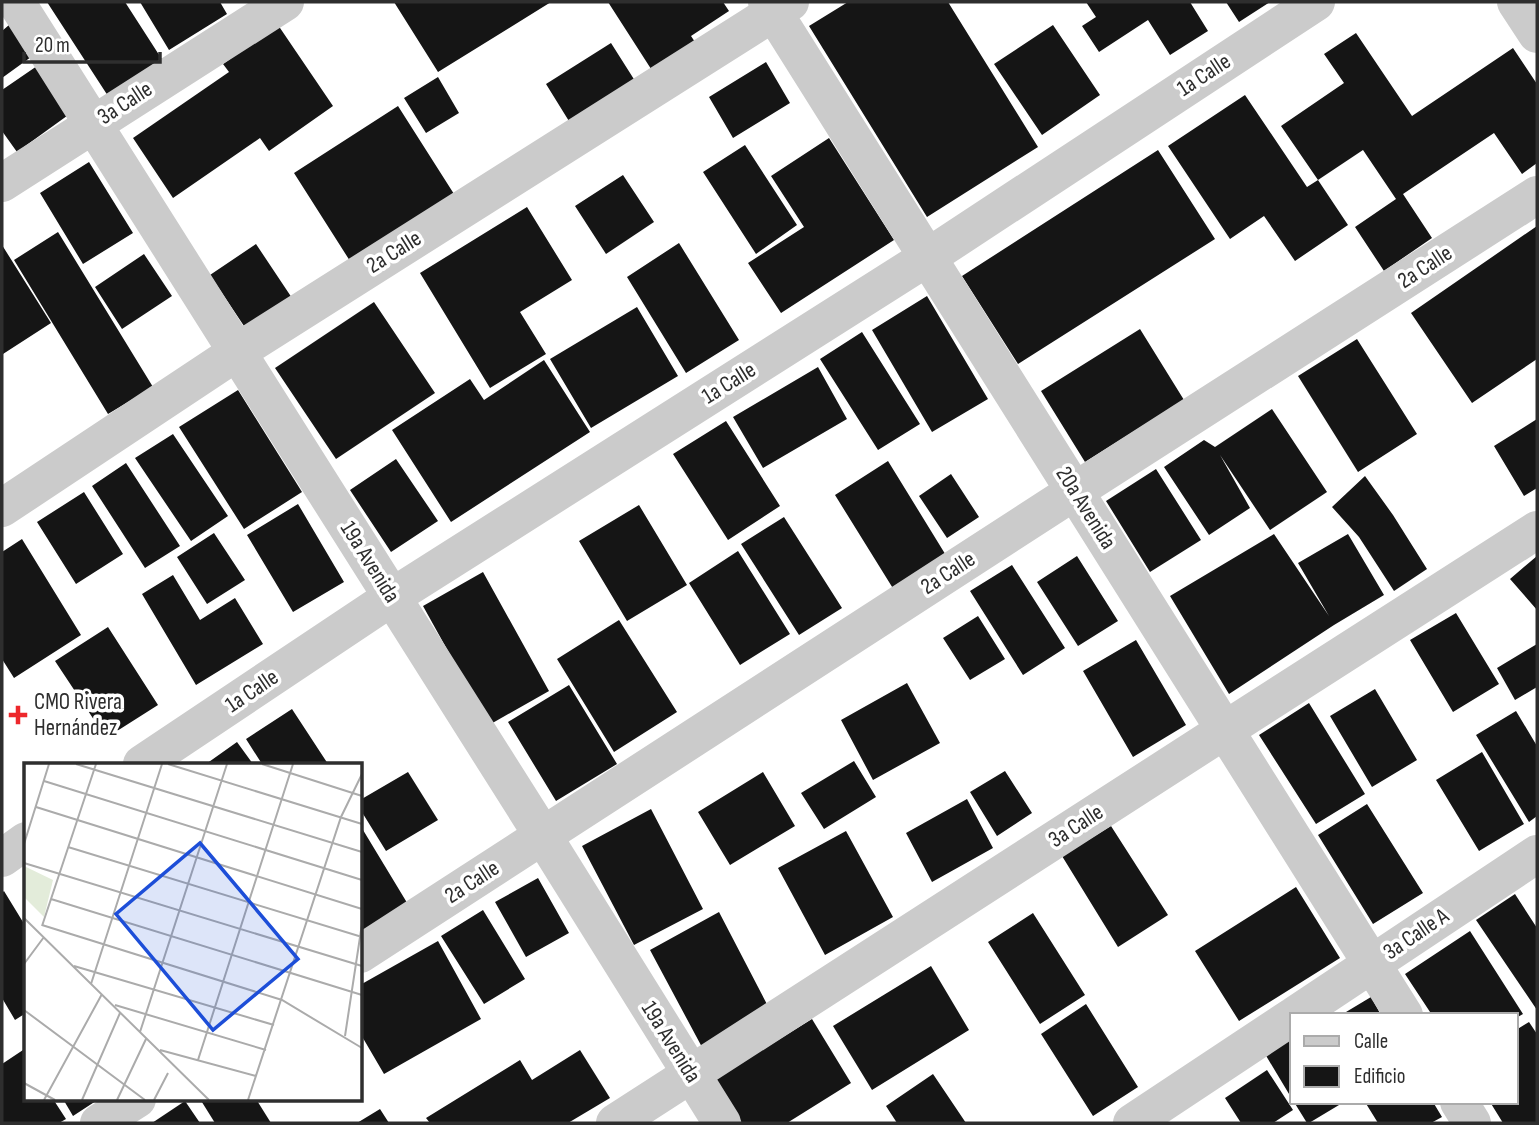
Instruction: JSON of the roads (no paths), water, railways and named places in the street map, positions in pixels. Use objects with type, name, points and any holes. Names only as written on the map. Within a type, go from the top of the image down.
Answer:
[{"type":"street","name":"19a Avenida","points":[[16,2],[722,1123]]},
{"type":"street","name":"3a Calle","points":[[2,183],[285,2]]},
{"type":"street","name":"1a Calle","points":[[145,763],[392,597],[928,257],[1316,2]]},
{"type":"street","points":[[1516,2],[1537,34]]},
{"type":"street","name":"20a Avenida","points":[[777,5],[928,257],[1403,1013]]},
{"type":"street","name":"2a Calle","points":[[2,508],[237,352],[777,5]]},
{"type":"street","name":"2a Calle","points":[[362,953],[1537,195]]},
{"type":"street","name":"3a Calle","points":[[615,1123],[1537,530]]},
{"type":"street","points":[[2,858],[24,842]]},
{"type":"street","name":"3a Calle A","points":[[1298,1013],[1537,854]]},
{"type":"street","name":"3a Calle A","points":[[1132,1123],[1290,1019]]},
{"type":"street","points":[[99,1123],[135,1100]]},
{"type":"street","points":[[1460,1104],[1472,1123]]},
{"type":"place","name":"CMO Rivera Hernández","points":[[18,715]]}]
